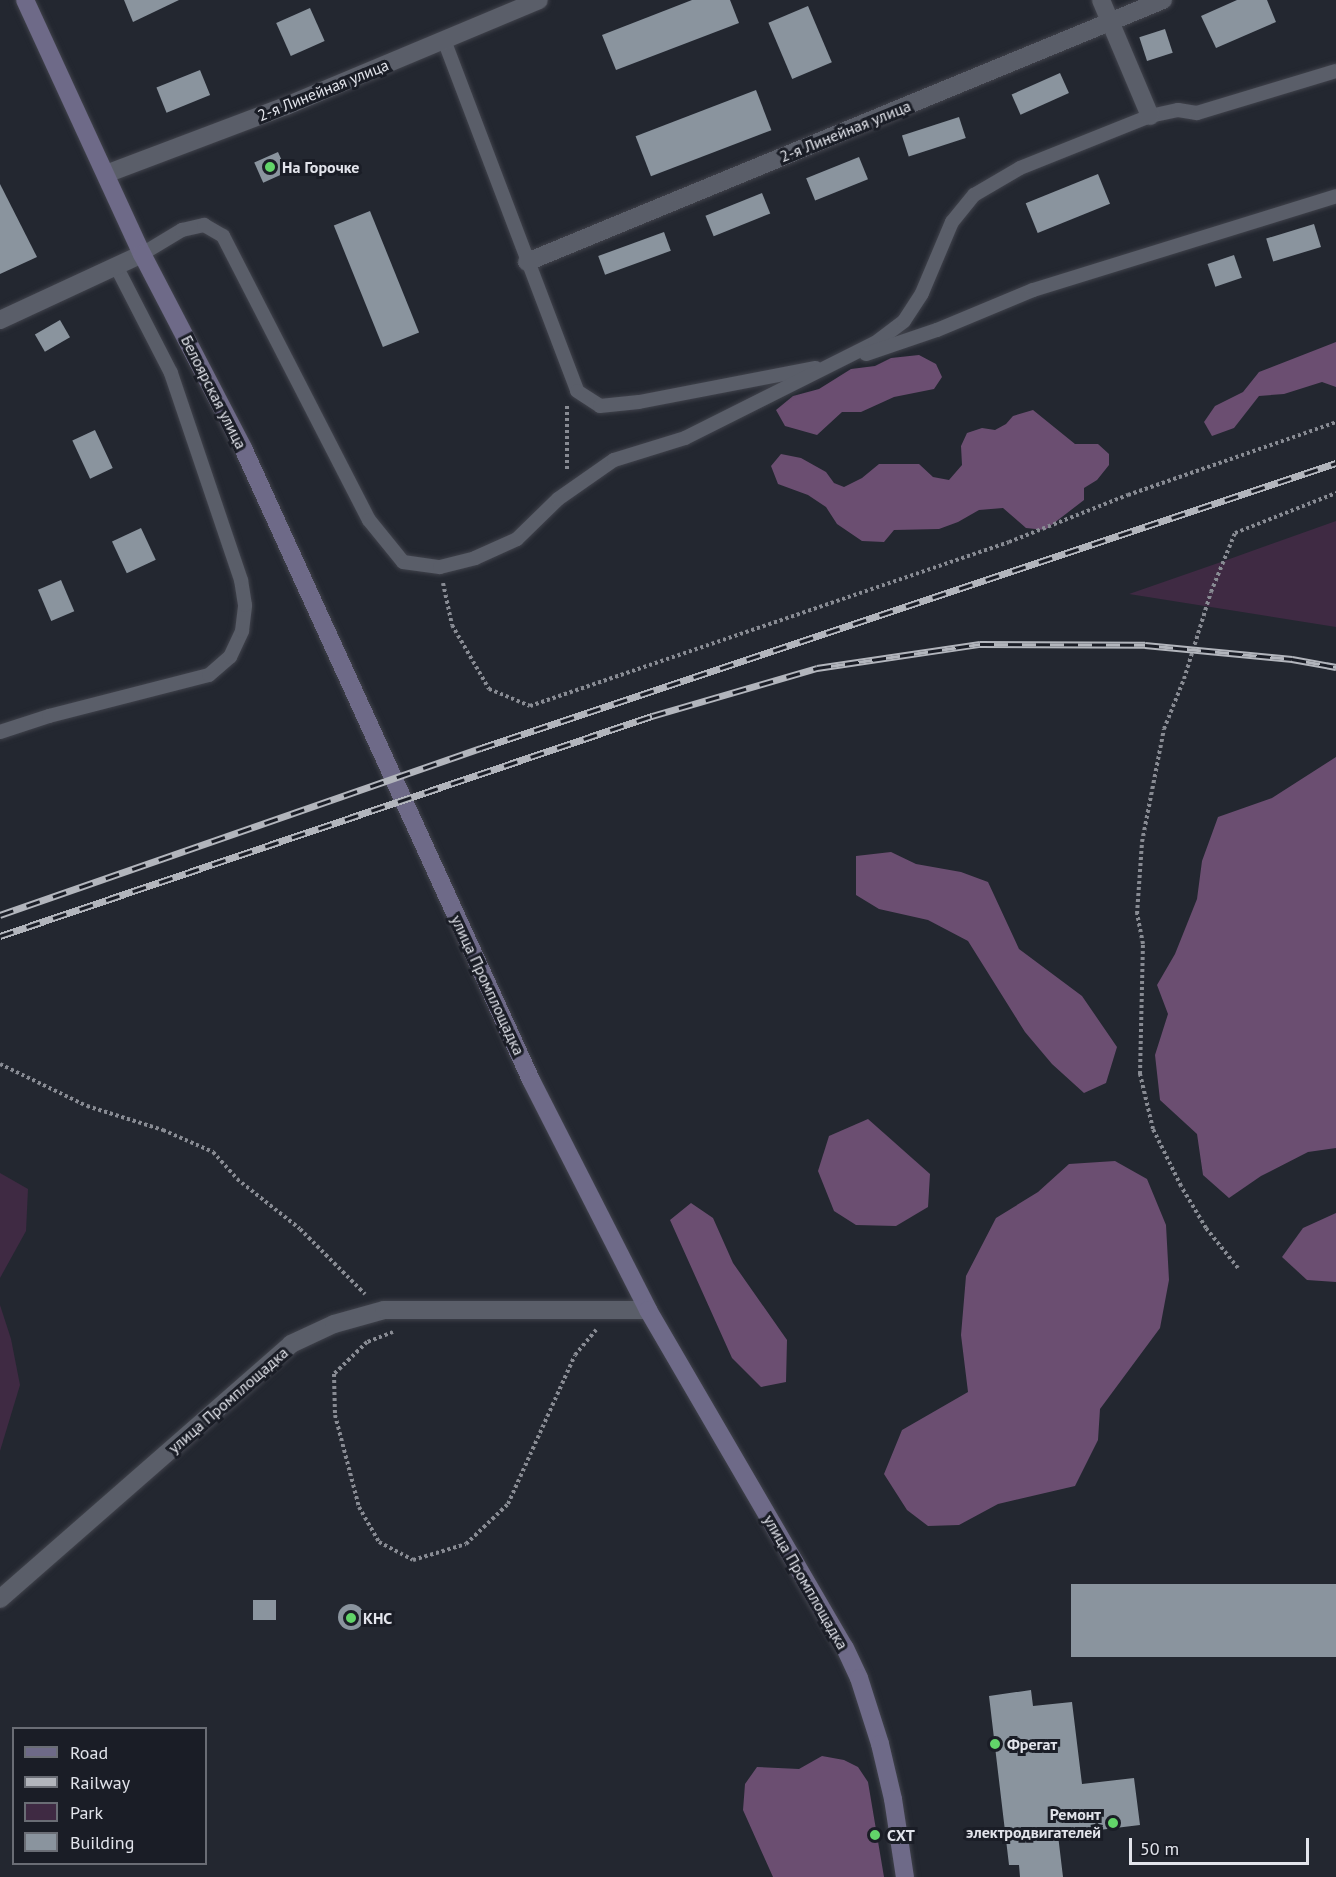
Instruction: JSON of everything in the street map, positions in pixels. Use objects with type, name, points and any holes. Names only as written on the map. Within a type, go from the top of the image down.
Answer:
[{"type":"street","name":"Белоярская улица","points":[[25,0],[142,254],[243,448],[396,788]]},
{"type":"street","name":"2-я Линейная улица","points":[[106,174],[286,106],[539,0]]},
{"type":"street","points":[[1101,0],[1150,116]]},
{"type":"street","name":"2-я Линейная улица","points":[[527,262],[1163,0]]},
{"type":"street","points":[[0,320],[142,254]]},
{"type":"street","name":"улица Промплощадка","points":[[396,788],[531,1080],[648,1310],[839,1637],[859,1678],[883,1755],[905,1877]]},
{"type":"street","name":"улица Промплощадка","points":[[0,1599],[291,1344],[334,1324],[384,1310],[648,1310]]},
{"type":"lane","points":[[444,40],[577,391],[600,406],[639,402],[835,365],[937,330],[1033,290],[1336,196]]},
{"type":"lane","points":[[142,254],[182,230],[204,225],[223,236],[369,520],[403,562],[440,567],[475,558],[517,539],[558,499],[614,460],[685,438],[875,343],[904,321],[922,293],[952,222],[974,195],[1020,168],[1150,116],[1178,110],[1197,113],[1336,71]]},
{"type":"lane","points":[[0,732],[49,716],[209,675],[230,657],[242,631],[245,605],[241,580],[175,384],[116,266]]},
{"type":"path","points":[[558,499],[568,464],[565,394]]},
{"type":"path","points":[[440,567],[452,625],[489,689],[530,706],[1010,542],[1128,495],[1336,422]]},
{"type":"path","points":[[1238,1268],[1206,1228],[1181,1186],[1153,1129],[1140,1074],[1143,944],[1137,914],[1142,842],[1164,729],[1184,679],[1211,592],[1235,533],[1336,494]]},
{"type":"path","points":[[0,1064],[87,1106],[163,1130],[213,1152],[237,1179],[300,1229],[384,1310]]},
{"type":"path","points":[[399,1330],[367,1342],[334,1374],[335,1415],[359,1507],[379,1542],[413,1560],[465,1544],[508,1504],[575,1355],[613,1311]]},
{"type":"green space","points":[[1336,521],[1336,627],[1129,594],[1224,561]]},
{"type":"green space","points":[[0,1173],[28,1189],[26,1231],[0,1278]]},
{"type":"green space","points":[[0,1305],[11,1339],[20,1385],[0,1451]]},
{"type":"shaded area","points":[[1336,342],[1336,387],[1322,382],[1284,394],[1259,396],[1234,428],[1212,436],[1204,422],[1215,406],[1243,392],[1259,372]]},
{"type":"shaded area","points":[[919,355],[936,364],[942,377],[934,389],[894,397],[861,412],[842,412],[817,435],[785,426],[776,410],[793,396],[819,389],[851,369],[875,366],[891,358]]},
{"type":"shaded area","points":[[1033,410],[1075,444],[1098,444],[1109,454],[1109,465],[1097,480],[1084,488],[1084,500],[1045,530],[1026,528],[1003,508],[979,510],[958,522],[939,529],[894,530],[884,542],[862,541],[837,524],[826,507],[808,495],[778,484],[771,466],[781,454],[801,458],[826,472],[834,483],[844,487],[862,478],[879,464],[919,464],[933,477],[949,480],[962,465],[961,446],[967,433],[982,428],[995,430],[1006,424],[1013,416]]},
{"type":"shaded area","points":[[1336,757],[1336,1148],[1308,1152],[1261,1176],[1229,1198],[1203,1175],[1197,1134],[1160,1100],[1155,1055],[1168,1014],[1157,985],[1175,954],[1197,899],[1202,861],[1218,817],[1272,798]]},
{"type":"shaded area","points":[[891,852],[916,864],[961,872],[988,882],[1019,949],[1082,996],[1117,1047],[1106,1083],[1084,1093],[1052,1064],[1025,1032],[968,941],[928,920],[879,909],[856,895],[856,856]]},
{"type":"shaded area","points":[[868,1119],[930,1174],[928,1207],[896,1226],[856,1225],[834,1211],[818,1171],[829,1136]]},
{"type":"shaded area","points":[[1115,1161],[1147,1179],[1166,1225],[1169,1280],[1160,1328],[1100,1409],[1098,1440],[1075,1486],[998,1504],[959,1525],[928,1526],[907,1510],[884,1474],[902,1430],[968,1392],[961,1335],[966,1276],[996,1218],[1038,1192],[1069,1164]]},
{"type":"shaded area","points":[[691,1203],[713,1218],[733,1263],[787,1340],[786,1382],[761,1387],[732,1358],[670,1220]]},
{"type":"shaded area","points":[[1336,1213],[1336,1282],[1307,1280],[1282,1257],[1303,1228]]},
{"type":"shaded area","points":[[822,1756],[844,1760],[858,1767],[868,1782],[884,1877],[773,1877],[743,1810],[745,1784],[757,1767],[799,1769]]},
{"type":"building","points":[[124,0],[179,0],[133,22]]},
{"type":"building","points":[[692,0],[730,0],[739,23],[616,70],[602,35]]},
{"type":"building","points":[[1237,0],[1267,0],[1276,22],[1216,48],[1201,16]]},
{"type":"building","points":[[808,6],[832,62],[792,79],[768,23]]},
{"type":"building","points":[[310,8],[325,41],[291,56],[276,23]]},
{"type":"building","points":[[1165,29],[1173,53],[1147,61],[1139,37]]},
{"type":"building","points":[[200,70],[210,95],[167,113],[156,88]]},
{"type":"building","points":[[1060,73],[1069,93],[1021,115],[1012,95]]},
{"type":"building","points":[[756,90],[771,130],[651,176],[636,136]]},
{"type":"building","points":[[959,117],[966,138],[909,156],[902,136]]},
{"type":"building","name":"На Горочке","points":[[278,152],[287,172],[263,183],[254,163]]},
{"type":"building","points":[[859,157],[868,179],[815,201],[806,178]]},
{"type":"building","points":[[1098,174],[1110,204],[1038,233],[1026,203]]},
{"type":"building","points":[[0,184],[37,257],[0,274]]},
{"type":"building","points":[[762,193],[770,213],[714,236],[705,216]]},
{"type":"building","points":[[370,211],[419,332],[383,347],[334,226]]},
{"type":"building","points":[[1314,224],[1321,247],[1273,262],[1266,239]]},
{"type":"building","points":[[664,232],[671,251],[605,275],[598,256]]},
{"type":"building","points":[[1234,255],[1242,278],[1215,287],[1208,264]]},
{"type":"building","points":[[60,320],[70,337],[45,352],[35,334]]},
{"type":"building","points":[[95,430],[113,468],[90,479],[72,441]]},
{"type":"building","points":[[141,528],[156,560],[127,573],[112,542]]},
{"type":"building","points":[[61,580],[74,611],[51,621],[38,590]]},
{"type":"building","points":[[1071,1584],[1336,1584],[1336,1657],[1071,1657]]},
{"type":"building","points":[[253,1600],[276,1600],[276,1620],[253,1620]]},
{"type":"building","name":"КНС","points":[[351,1604],[360,1608],[364,1617],[360,1626],[351,1630],[342,1626],[338,1617],[342,1608]]},
{"type":"building","points":[[1031,1690],[1033,1706],[1072,1702],[1082,1784],[1134,1778],[1140,1825],[1058,1835],[1063,1877],[1020,1877],[1019,1865],[1009,1865],[989,1696]]},
{"type":"railway","points":[[0,915],[481,748],[1336,463]]},
{"type":"railway","points":[[0,936],[652,716],[817,668],[980,644],[1145,645],[1292,659],[1336,667]]},
{"type":"place","name":"На Горочке","points":[[270,167]]},
{"type":"place","name":"КНС","points":[[351,1618]]},
{"type":"place","name":"Фрегат","points":[[995,1744]]},
{"type":"place","name":"Ремонт электродвигателей","points":[[1113,1823]]},
{"type":"place","name":"СХТ","points":[[875,1835]]}]
